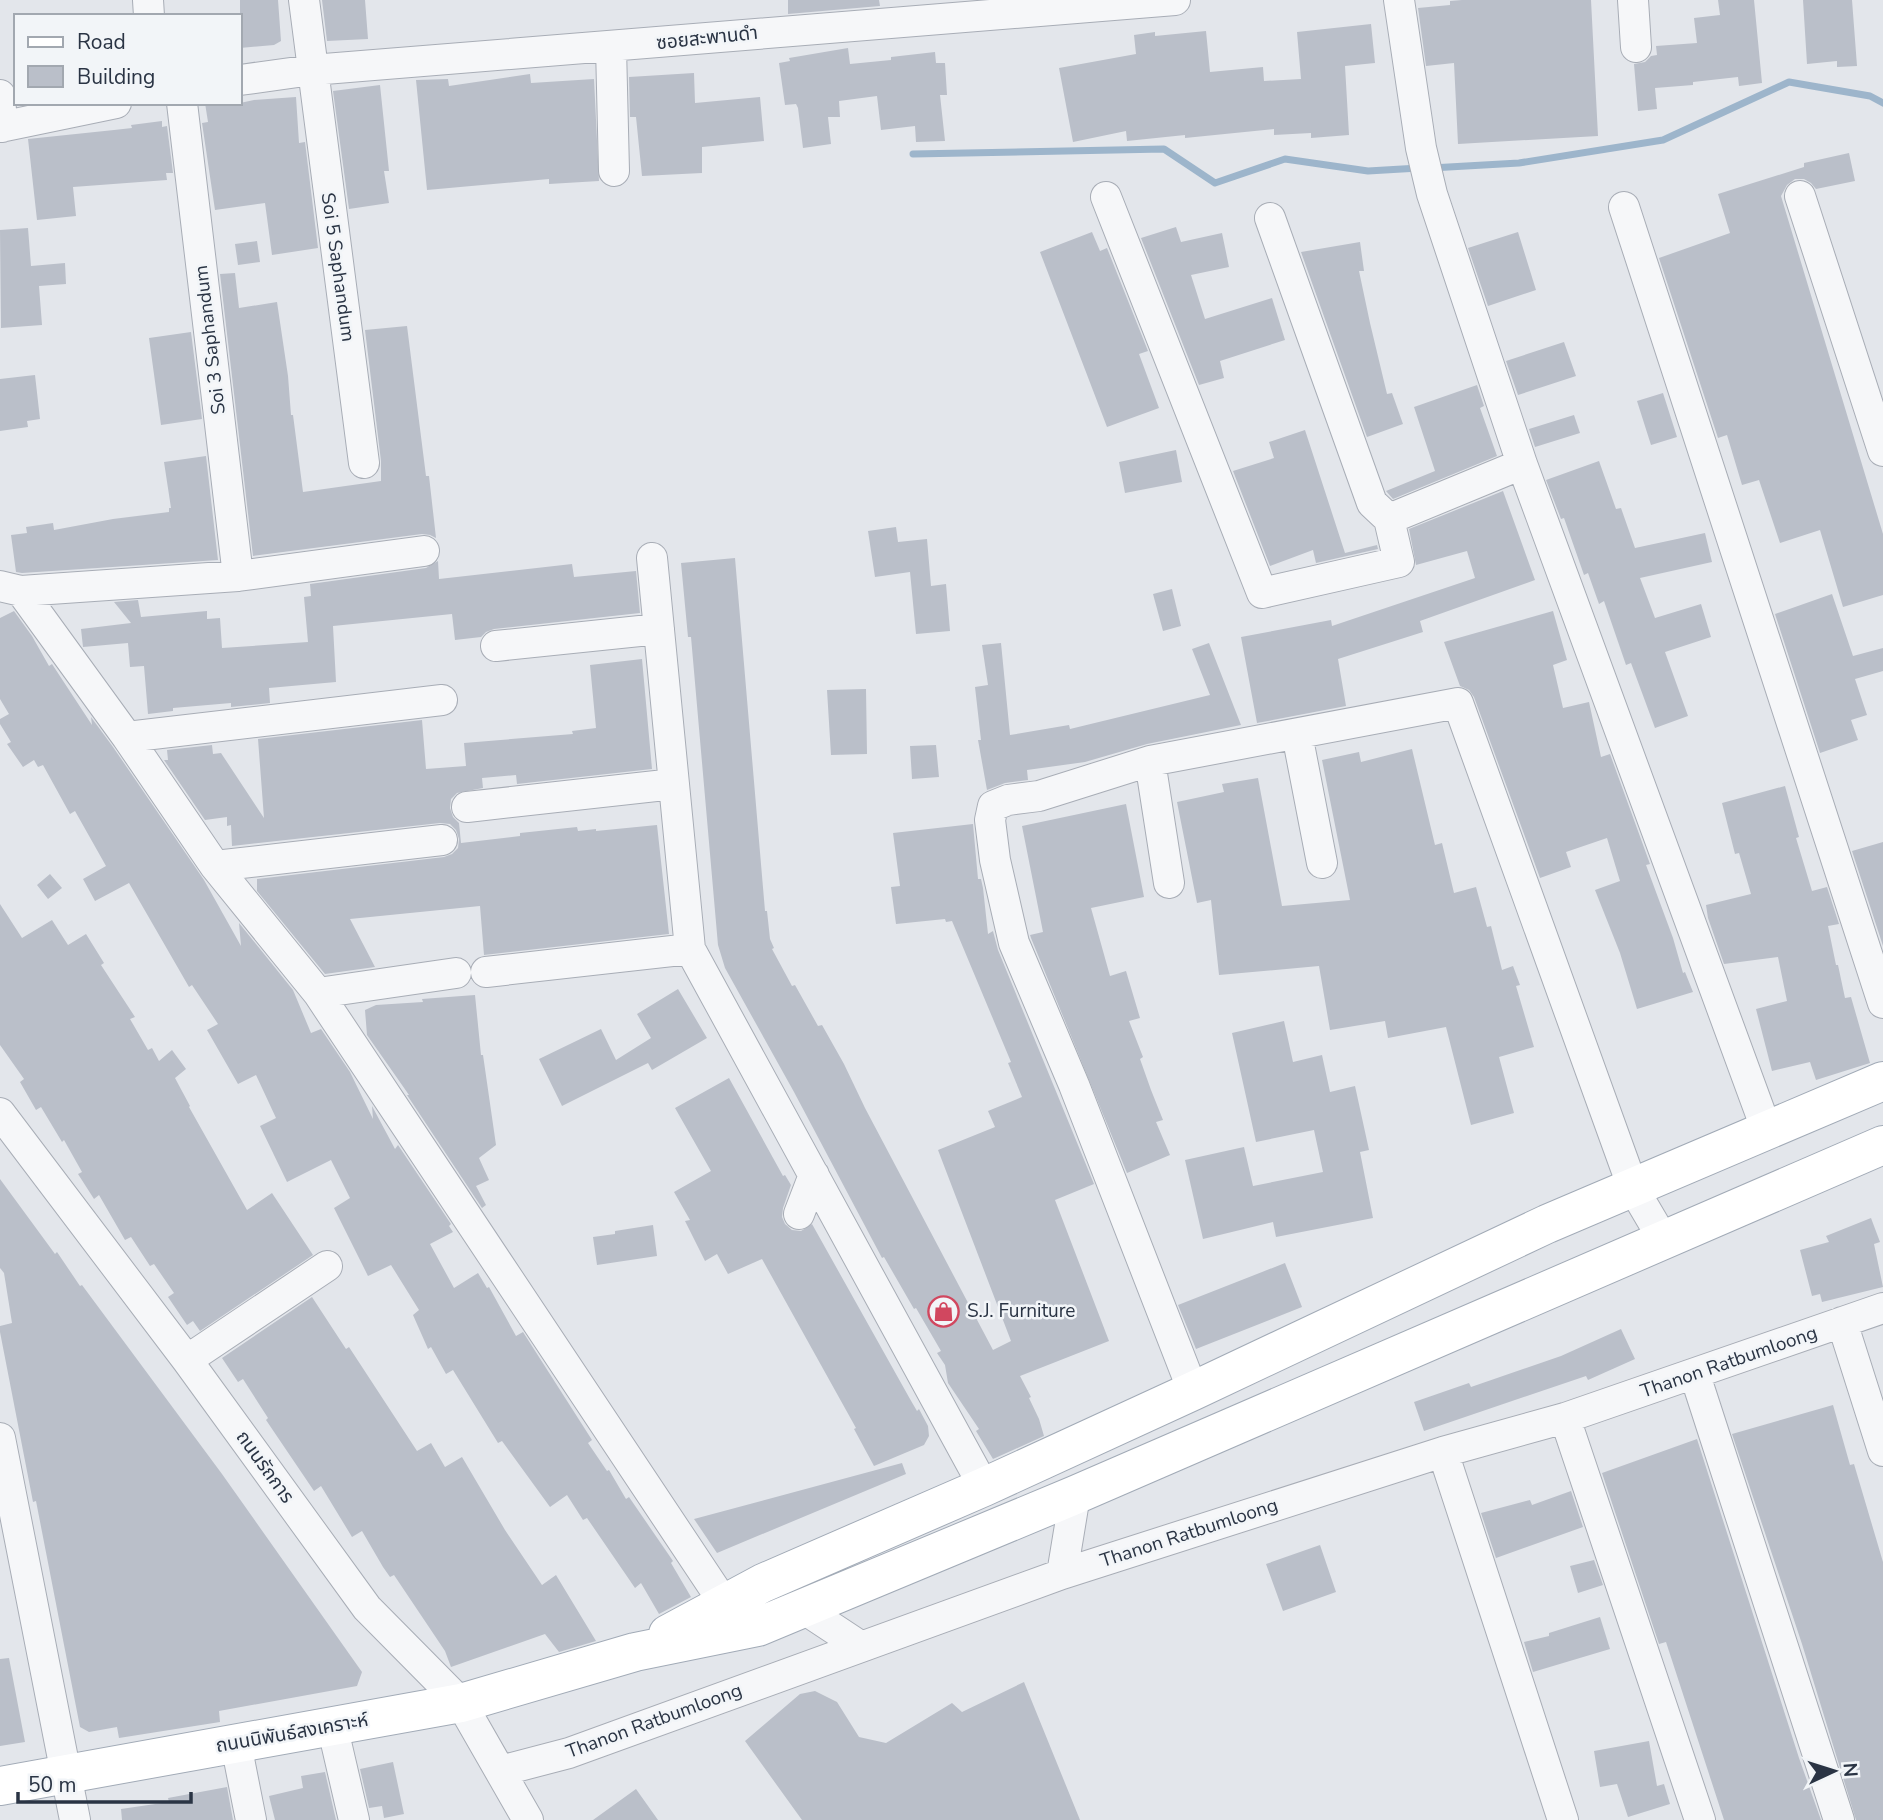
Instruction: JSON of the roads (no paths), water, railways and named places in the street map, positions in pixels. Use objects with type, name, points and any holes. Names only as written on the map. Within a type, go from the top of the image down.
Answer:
[{"type":"main road","points":[[635,1652],[764,1583],[984,1487],[1547,1224],[1883,1082]]},
{"type":"main road","points":[[635,1652],[758,1627],[804,1609],[1075,1495],[1883,1145]]},
{"type":"main road","name":"ถนนนิพันธ์สงเคราะห์","points":[[0,1786],[461,1703],[635,1652]]},
{"type":"street","name":"Soi 5 Saphandum","points":[[303,0],[364,463]]},
{"type":"street","name":"ซอยสะพานดำ","points":[[242,80],[312,70],[1175,0]]},
{"type":"street","points":[[1399,0],[1421,148],[1432,194],[1522,464],[1767,1131]]},
{"type":"street","points":[[1633,0],[1636,47]]},
{"type":"street","points":[[611,47],[614,171]]},
{"type":"street","points":[[0,95],[1,127],[106,105]]},
{"type":"street","name":"Soi 3 Saphandum","points":[[182,105],[238,576]]},
{"type":"street","points":[[1800,196],[1883,451]]},
{"type":"street","points":[[1106,197],[1262,593],[1399,562],[1389,519],[1373,503],[1270,218]]},
{"type":"street","points":[[1624,207],[1883,1003]]},
{"type":"street","points":[[1389,519],[1522,464]]},
{"type":"street","points":[[11,588],[238,576],[424,551]]},
{"type":"street","points":[[652,558],[690,948],[984,1487]]},
{"type":"street","points":[[11,588],[127,737],[215,866],[318,993],[724,1603]]},
{"type":"street","points":[[496,646],[659,629]]},
{"type":"street","points":[[127,737],[442,700]]},
{"type":"street","points":[[1193,1391],[1074,1085],[1014,943],[995,860],[990,820],[993,806],[999,802],[1039,796],[1150,761],[1458,704],[1633,1188],[1663,1239]]},
{"type":"street","points":[[1297,734],[1322,863]]},
{"type":"street","points":[[1150,761],[1169,883]]},
{"type":"street","points":[[467,807],[674,784]]},
{"type":"street","points":[[215,866],[442,841]]},
{"type":"street","points":[[486,972],[690,948]]},
{"type":"street","points":[[318,993],[456,973]]},
{"type":"street","name":"ถนนรัถการ","points":[[0,1113],[187,1360],[368,1608],[461,1703],[528,1820]]},
{"type":"street","points":[[799,1214],[814,1175]]},
{"type":"street","points":[[187,1360],[327,1266]]},
{"type":"street","name":"Thanon Ratbumloong","points":[[500,1771],[569,1753],[1062,1574],[1443,1452],[1565,1418],[1883,1308]]},
{"type":"street","points":[[1842,1322],[1883,1451]]},
{"type":"street","points":[[1695,1375],[1839,1820]]},
{"type":"street","points":[[1565,1418],[1700,1820]]},
{"type":"street","points":[[0,1438],[75,1820]]},
{"type":"street","points":[[1443,1452],[1563,1820]]},
{"type":"street","points":[[1062,1574],[1075,1495]]},
{"type":"street","points":[[804,1609],[860,1646]]},
{"type":"street","points":[[332,1725],[354,1820]]},
{"type":"street","points":[[236,1744],[251,1820]]},
{"type":"waterway","points":[[1431,168],[1519,163],[1663,140],[1789,82],[1870,96],[1883,103]]},
{"type":"waterway","points":[[913,154],[1164,149],[1215,183],[1285,159],[1368,171],[1419,168]]},
{"type":"place","name":"S.J. Furniture","points":[[944,1311]]}]
